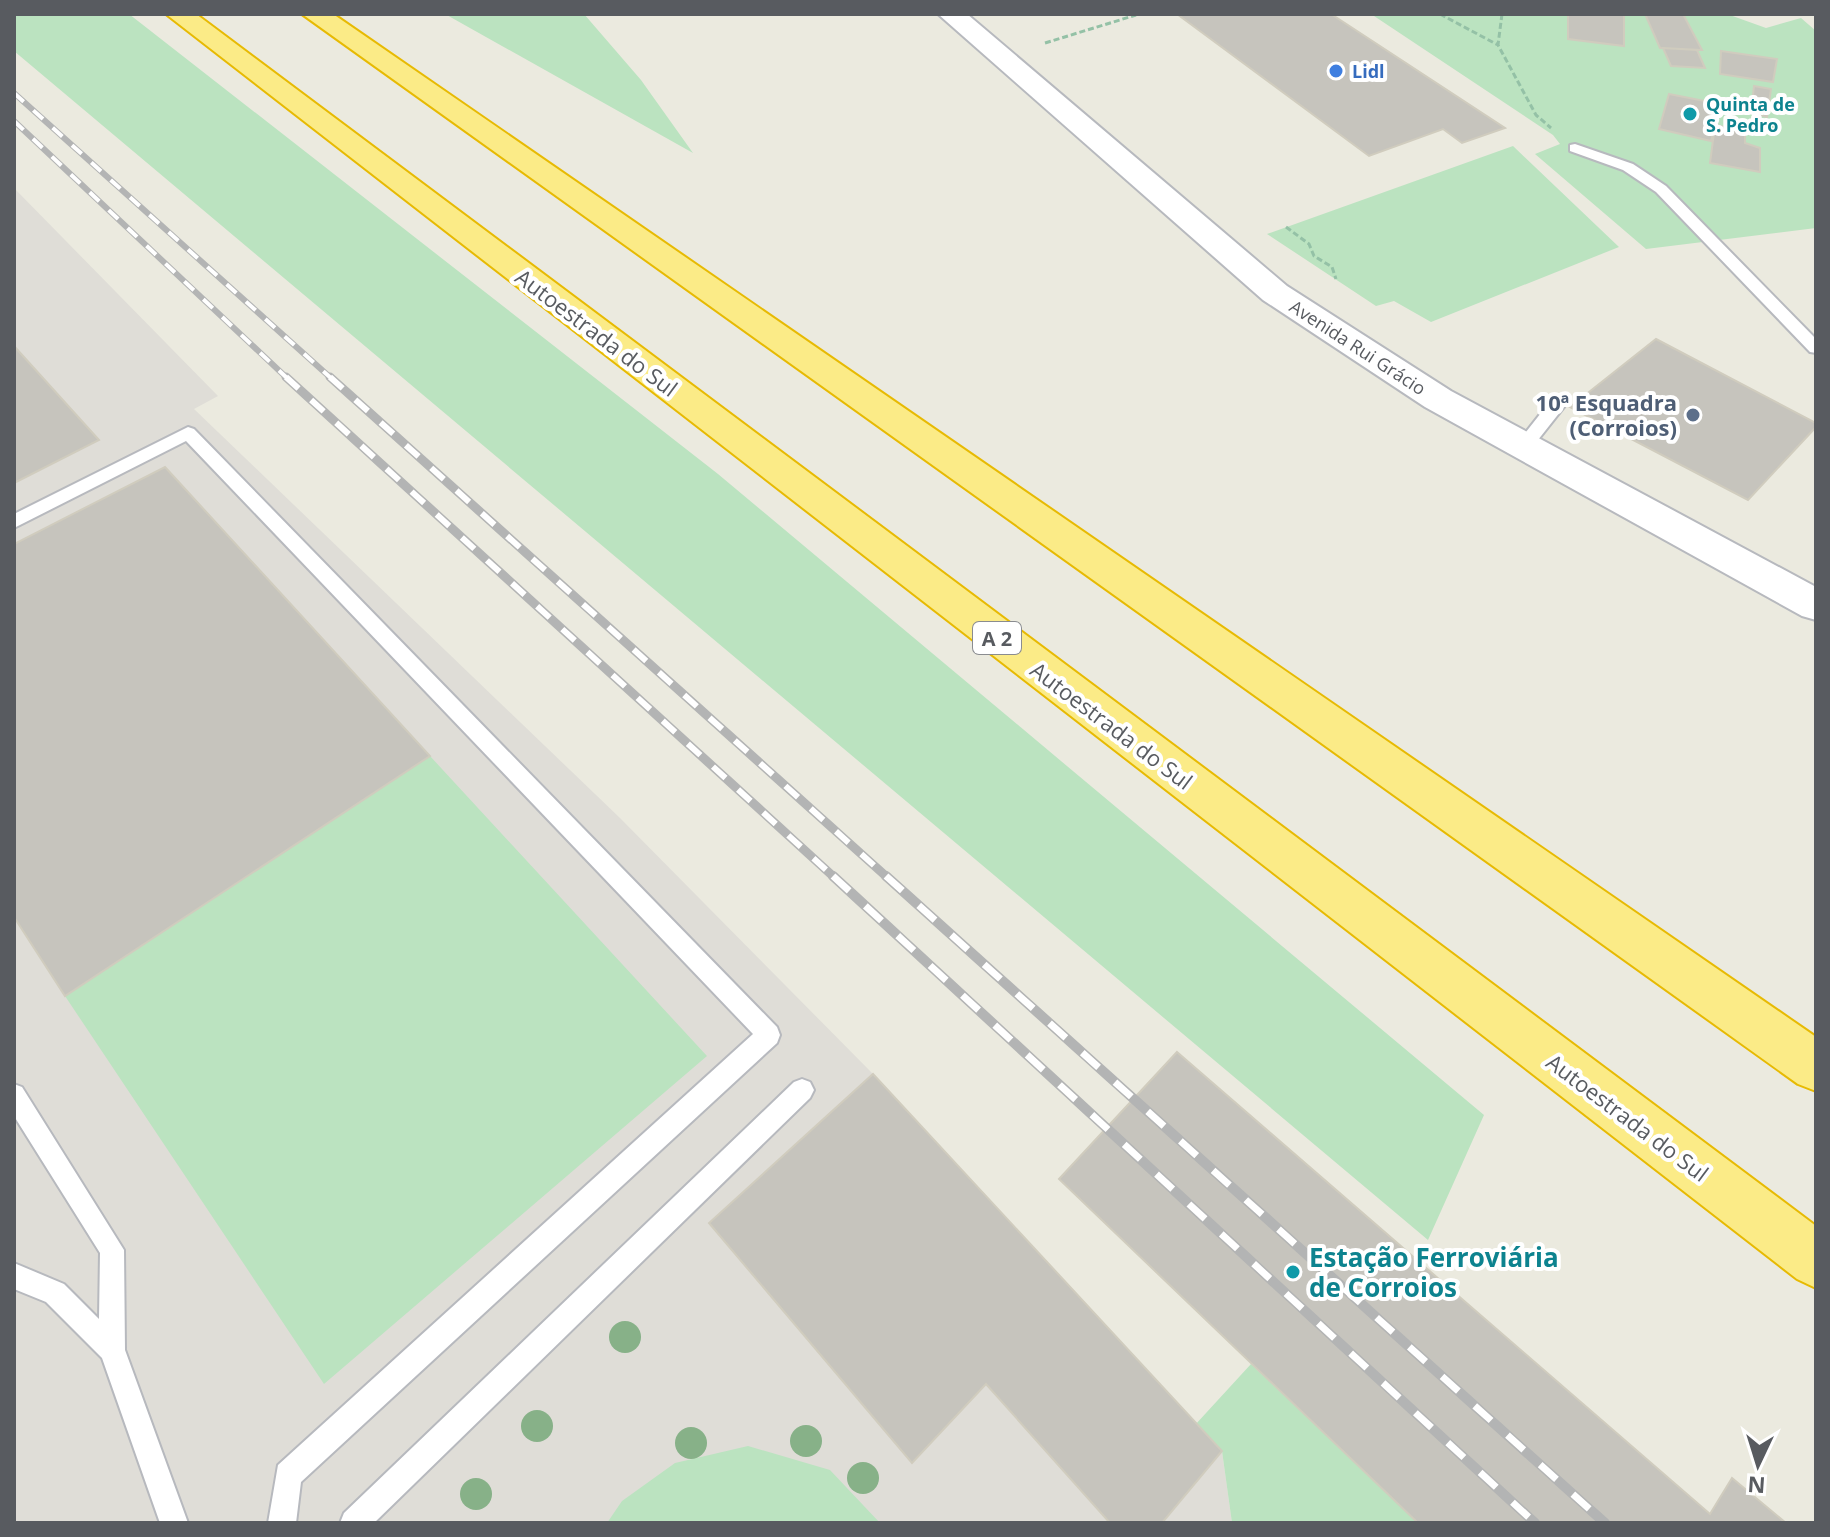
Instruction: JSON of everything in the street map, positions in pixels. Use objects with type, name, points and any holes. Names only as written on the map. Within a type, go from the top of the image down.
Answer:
[{"type":"highway","name":"Autoestrada do Sul","points":[[179,14],[1816,1260]]},
{"type":"highway","points":[[315,14],[1816,1067]]},
{"type":"street","name":"Avenida Rui Grácio","points":[[951,14],[1275,293],[1438,399],[1816,605]]},
{"type":"lane","points":[[1575,148],[1628,167],[1661,189],[1816,348]]},
{"type":"lane","points":[[1524,446],[1558,403]]},
{"type":"lane","points":[[14,522],[188,433],[769,1035],[288,1475],[282,1523]]},
{"type":"lane","points":[[354,1523],[802,1090]]},
{"type":"lane","points":[[14,1095],[112,1250],[112,1350],[174,1523]]},
{"type":"lane","points":[[14,1276],[55,1293],[112,1350]]},
{"type":"path","points":[[1440,14],[1498,45],[1536,115],[1575,148]]},
{"type":"path","points":[[1498,45],[1502,14]]},
{"type":"path","points":[[1054,41],[1136,15]]},
{"type":"path","points":[[1286,227],[1309,244],[1314,256],[1332,267],[1336,279]]},
{"type":"shaded area","points":[[14,188],[218,396],[194,409],[620,818],[873,1074],[1222,1451],[1232,1523],[14,1523]]},
{"type":"green space","points":[[14,14],[129,14],[718,474],[1484,1115],[1428,1240],[14,51]]},
{"type":"green space","points":[[445,14],[584,14],[641,80],[693,153]]},
{"type":"green space","points":[[1371,14],[1727,14],[1766,28],[1801,18],[1816,31],[1816,228],[1646,249],[1535,154],[1560,144],[1553,135]]},
{"type":"green space","points":[[1513,146],[1619,247],[1431,322],[1394,301],[1376,306],[1267,234]]},
{"type":"green space","points":[[430,756],[707,1056],[324,1384],[65,996]]},
{"type":"green space","points":[[1251,1364],[1418,1523],[1232,1523],[1222,1451],[1195,1425]]},
{"type":"green space","points":[[748,1446],[830,1470],[880,1523],[607,1523],[622,1501],[675,1463]]},
{"type":"building","name":"Lidl","points":[[1177,14],[1331,14],[1505,128],[1462,143],[1443,129],[1369,156]]},
{"type":"building","points":[[1568,14],[1624,14],[1624,46],[1568,39]]},
{"type":"building","points":[[1645,14],[1683,14],[1702,50],[1660,48]]},
{"type":"building","points":[[1663,48],[1697,50],[1705,68],[1671,66]]},
{"type":"building","points":[[1721,51],[1777,59],[1773,82],[1720,74]]},
{"type":"building","points":[[1754,86],[1771,89],[1767,117],[1751,113]]},
{"type":"building","name":"Quinta de S. Pedro","points":[[1669,94],[1720,104],[1711,141],[1659,129]]},
{"type":"building","points":[[1715,125],[1745,131],[1745,143],[1760,148],[1760,172],[1710,163]]},
{"type":"building","name":"10ª Esquadra (Corroios)","points":[[1656,339],[1816,423],[1816,427],[1748,500],[1570,407]]},
{"type":"building","points":[[14,346],[99,440],[14,483]]},
{"type":"building","points":[[165,467],[430,756],[65,996],[14,917],[14,544]]},
{"type":"building","name":"Estação Ferroviária de Corroios","points":[[1177,1052],[1710,1514],[1732,1478],[1786,1523],[1418,1523],[1059,1179]]},
{"type":"building","points":[[873,1074],[1222,1451],[1162,1523],[1110,1523],[986,1384],[912,1463],[709,1223]]},
{"type":"railway","points":[[14,93],[332,379]]},
{"type":"railway","points":[[14,121],[288,379]]},
{"type":"railway","points":[[286,377],[835,878]]},
{"type":"railway","points":[[330,377],[888,878]]},
{"type":"railway","points":[[833,876],[1535,1523]]},
{"type":"railway","points":[[886,876],[1605,1523]]},
{"type":"place","name":"Lidl","points":[[1336,71]]},
{"type":"place","name":"Quinta de S. Pedro","points":[[1690,114]]},
{"type":"place","name":"10ª Esquadra (Corroios)","points":[[1693,415]]},
{"type":"place","name":"Estação Ferroviária de Corroios","points":[[1293,1272]]}]
